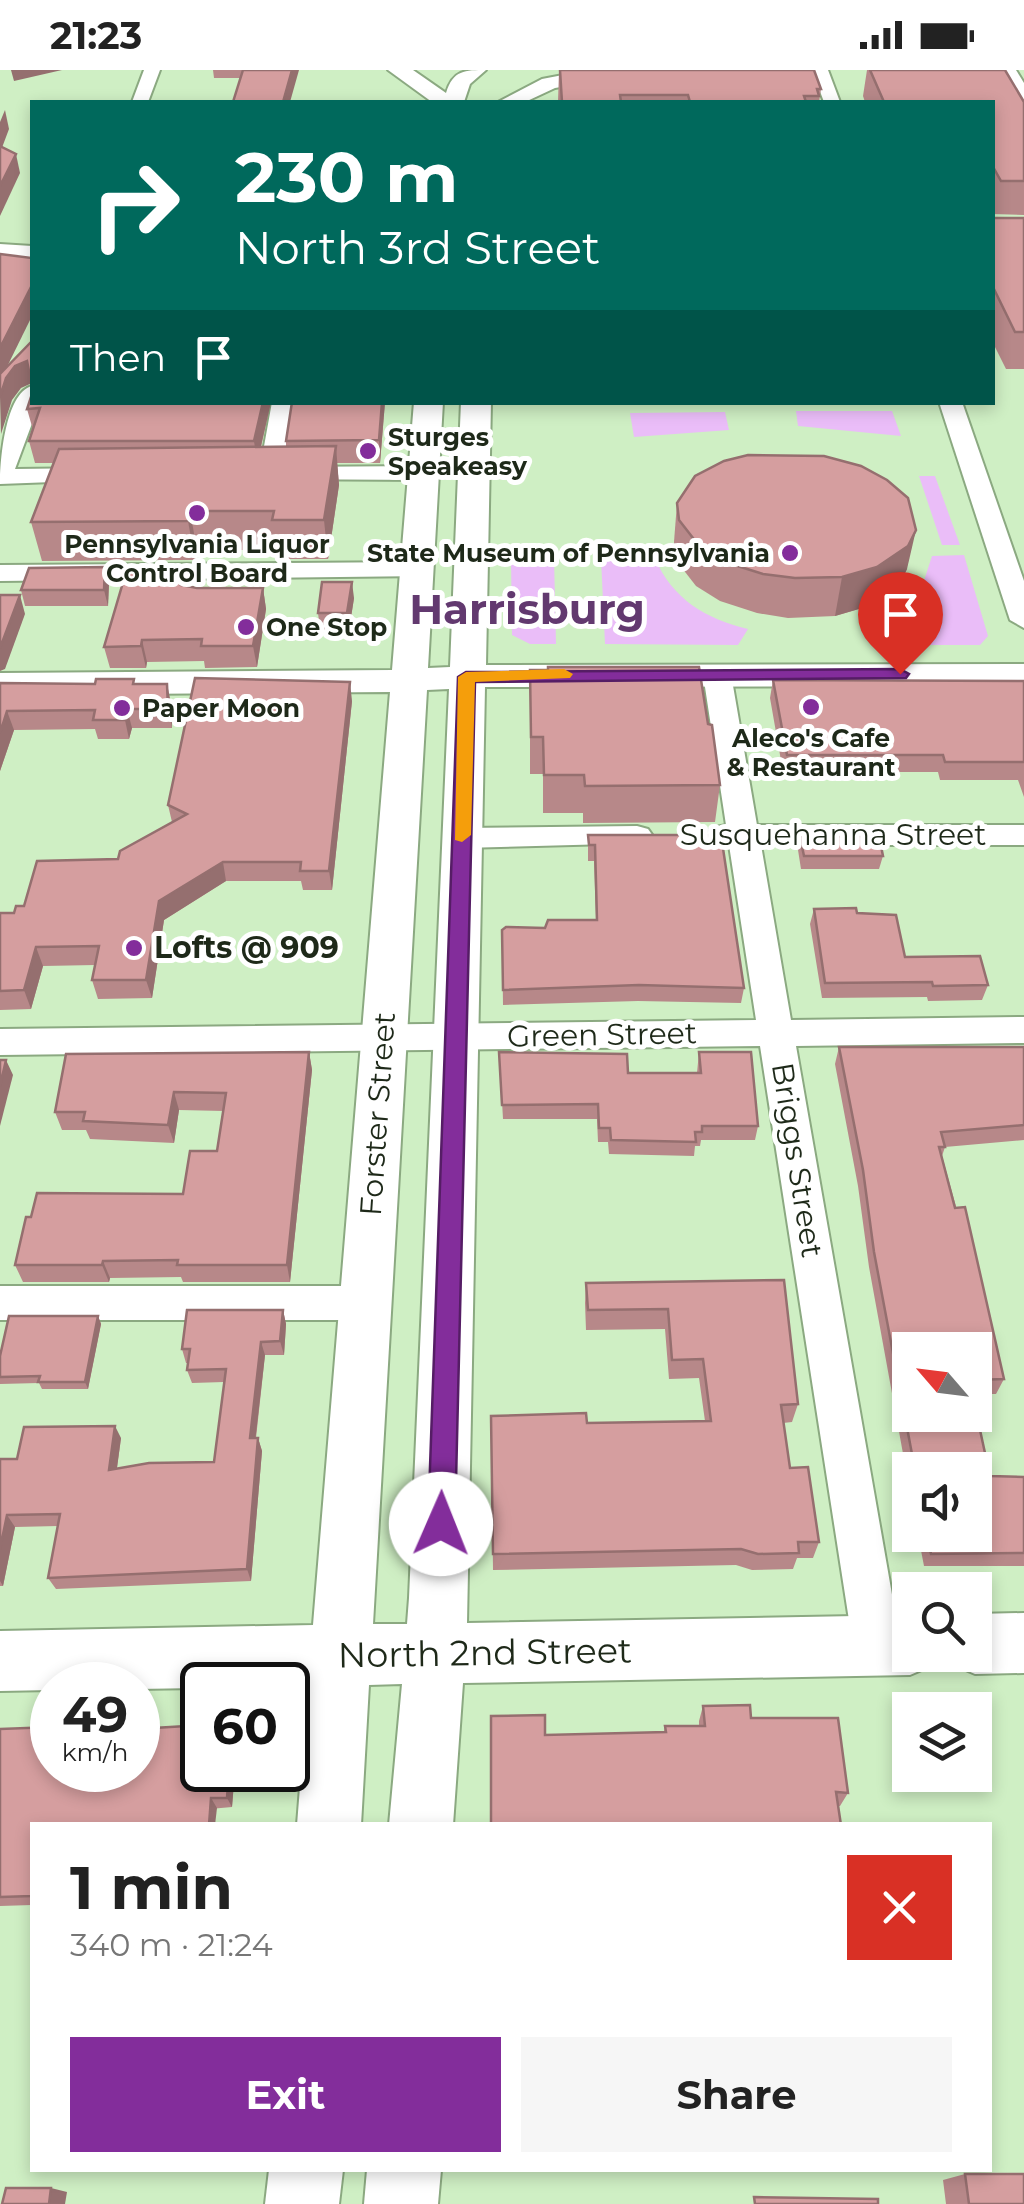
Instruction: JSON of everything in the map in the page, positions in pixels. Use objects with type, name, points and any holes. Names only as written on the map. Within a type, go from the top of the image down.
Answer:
[{"type":"main road","points":[[398,70],[419,80],[441,100]]},
{"type":"main road","points":[[513,100],[549,83],[626,70]]},
{"type":"main road","points":[[454,100],[457,87],[480,76]]},
{"type":"main road","points":[[0,252],[30,253]]},
{"type":"main road","name":"Forster Street","points":[[329,1822],[430,405]]},
{"type":"main road","points":[[421,1822],[440,1598],[476,405]]},
{"type":"main road","points":[[0,684],[717,674],[1024,675]]},
{"type":"main road","points":[[992,1644],[1024,1643]]},
{"type":"main road","name":"North 2nd Street","points":[[0,1661],[892,1646]]},
{"type":"main road","points":[[302,2204],[306,2172]]},
{"type":"main road","points":[[401,2204],[404,2172]]},
{"type":"street","points":[[141,100],[152,70]]},
{"type":"street","points":[[820,70],[831,100]]},
{"type":"street","points":[[1008,70],[1024,96]]},
{"type":"street","points":[[0,265],[30,268]]},
{"type":"street","points":[[0,398],[30,396]]},
{"type":"street","points":[[30,401],[0,476],[116,475]]},
{"type":"street","points":[[283,405],[262,474],[424,473]]},
{"type":"street","points":[[951,405],[1024,620]]},
{"type":"street","points":[[0,573],[417,570]]},
{"type":"street","name":"Briggs Street","points":[[717,674],[776,1034],[892,1641]]},
{"type":"street","name":"Susquehanna Street","points":[[462,838],[1024,835]]},
{"type":"street","name":"Green Street","points":[[0,1042],[1024,1030]]},
{"type":"street","points":[[0,1304],[364,1303]]},
{"type":"shaded area","points":[[796,411],[892,411],[901,436],[798,426]]},
{"type":"shaded area","points":[[725,412],[729,430],[634,437],[630,413]]},
{"type":"shaded area","points":[[919,476],[935,476],[960,545],[942,545]]},
{"type":"shaded area","points":[[964,555],[988,636],[980,645],[901,645],[884,620],[919,596],[932,556]]},
{"type":"shaded area","points":[[511,558],[554,558],[556,644],[530,644],[512,635]]},
{"type":"shaded area","points":[[601,558],[655,558],[671,585],[692,605],[748,629],[738,645],[605,644]]},
{"type":"building","points":[[243,70],[292,70],[284,100],[234,100]]},
{"type":"building","points":[[560,70],[814,70],[821,89],[817,89],[819,96],[804,96],[805,100],[689,100],[688,95],[620,95],[621,100],[562,100]]},
{"type":"building","points":[[870,70],[1005,70],[1024,102],[1024,181],[1001,181],[995,170],[995,100],[883,100]]},
{"type":"building","points":[[0,146],[16,154],[0,186]]},
{"type":"building","points":[[995,218],[1024,218],[1024,332],[1015,332],[995,291]]},
{"type":"building","points":[[0,254],[30,258],[30,289],[0,348]]},
{"type":"building","points":[[30,343],[30,376],[27,361],[15,366],[0,397],[0,374]]},
{"type":"building","points":[[30,400],[30,405],[262,405],[254,441],[29,441],[40,408],[27,409]]},
{"type":"building","points":[[292,405],[382,405],[379,440],[286,441]]},
{"type":"building","points":[[336,446],[324,520],[272,520],[274,511],[190,511],[188,521],[31,522],[59,449]]},
{"type":"building","name":"State Museum of Pennsylvania","points":[[748,455],[824,456],[861,466],[887,480],[908,498],[916,530],[908,546],[877,567],[842,577],[763,574],[725,562],[700,547],[679,520],[677,503],[695,476],[724,461]]},
{"type":"building","points":[[105,567],[104,590],[21,590],[29,568]]},
{"type":"building","points":[[127,569],[183,577],[181,585],[197,588],[263,588],[253,646],[201,646],[202,639],[142,640],[141,646],[104,647]]},
{"type":"building","points":[[322,582],[352,582],[347,613],[318,613]]},
{"type":"building","points":[[0,595],[20,595],[0,648]]},
{"type":"building","points":[[699,667],[720,785],[585,786],[584,775],[544,775],[543,737],[531,737],[530,670]]},
{"type":"building","points":[[195,678],[350,682],[329,871],[300,871],[301,862],[223,862],[159,901],[146,980],[92,980],[99,946],[36,947],[24,990],[0,991],[0,913],[14,913],[16,906],[24,906],[37,861],[118,859],[120,851],[187,814],[168,805]]},
{"type":"building","points":[[96,679],[167,684],[168,709],[127,709],[125,720],[93,720],[95,710],[7,711],[0,733],[0,683],[95,684]]},
{"type":"building","points":[[773,680],[1024,681],[1024,762],[945,762],[943,755],[787,755]]},
{"type":"building","points":[[588,835],[721,835],[744,988],[639,985],[503,990],[502,930],[506,927],[545,928],[548,920],[597,920],[595,845],[589,845]]},
{"type":"building","points":[[879,836],[883,856],[804,856],[800,837]]},
{"type":"building","points":[[856,908],[857,913],[896,915],[905,957],[980,956],[988,985],[825,983],[814,909]]},
{"type":"building","points":[[839,1047],[1024,1047],[1024,1125],[941,1132],[945,1147],[939,1147],[955,1208],[965,1207],[1004,1379],[992,1379],[992,1332],[892,1332],[892,1348]]},
{"type":"building","points":[[309,1052],[287,1265],[177,1265],[178,1260],[15,1265],[26,1217],[31,1217],[37,1193],[183,1194],[190,1151],[217,1151],[226,1093],[174,1092],[168,1125],[83,1121],[85,1112],[55,1112],[66,1054]]},
{"type":"building","points":[[499,1052],[627,1054],[628,1073],[701,1073],[699,1052],[751,1052],[758,1126],[702,1126],[702,1132],[695,1132],[696,1142],[611,1140],[610,1128],[599,1128],[598,1104],[502,1105]]},
{"type":"building","points":[[0,1060],[6,1060],[0,1086]]},
{"type":"building","points":[[784,1280],[798,1404],[781,1405],[790,1468],[808,1467],[819,1542],[798,1542],[799,1553],[758,1554],[741,1549],[493,1554],[491,1416],[586,1413],[587,1423],[711,1421],[703,1359],[672,1360],[668,1309],[588,1310],[586,1283]]},
{"type":"building","points":[[187,1310],[283,1310],[280,1341],[261,1342],[250,1438],[258,1438],[247,1569],[48,1578],[60,1514],[7,1515],[0,1549],[0,1459],[17,1459],[24,1427],[115,1426],[109,1470],[149,1463],[214,1462],[226,1369],[187,1370],[190,1349],[182,1349]]},
{"type":"building","points":[[9,1316],[98,1316],[85,1382],[38,1382],[40,1376],[0,1377],[0,1356]]},
{"type":"building","points":[[908,1432],[980,1432],[985,1452],[912,1452]]},
{"type":"building","points":[[992,1476],[1024,1477],[1024,1553],[931,1554],[992,1552]]},
{"type":"building","points":[[750,1705],[751,1718],[838,1718],[848,1793],[836,1792],[841,1822],[491,1822],[491,1716],[545,1715],[545,1735],[666,1732],[665,1726],[705,1726],[703,1706]]},
{"type":"building","points":[[180,1726],[180,1792],[227,1792],[227,1798],[211,1798],[209,1822],[30,1822],[30,1896],[0,1897],[0,1729],[30,1728],[30,1792],[160,1792],[160,1728]]},
{"type":"building","points":[[965,2174],[1024,2174],[1024,2204],[969,2204]]},
{"type":"building","points":[[6,2188],[51,2188],[49,2204],[2,2204]]},
{"type":"building","points":[[754,2197],[878,2199],[878,2204],[755,2204]]},
{"type":"slow traffic","points":[[462,835],[466,677],[564,674]]},
{"type":"place","name":"Sturges Speakeasy","points":[[368,451]]},
{"type":"place","name":"Pennsylvania Liquor Control Board","points":[[197,513]]},
{"type":"place","name":"State Museum of Pennsylvania","points":[[790,553]]},
{"type":"place","name":"One Stop","points":[[246,627]]},
{"type":"place","name":"Aleco's Cafe & Restaurant","points":[[811,707]]},
{"type":"place","name":"Paper Moon","points":[[122,708]]},
{"type":"place","name":"Lofts @ 909","points":[[134,948]]},
{"type":"district","name":"Harrisburg","points":[[527,609]]},
{"type":"route","points":[[441,1524],[466,677],[900,674]]}]
